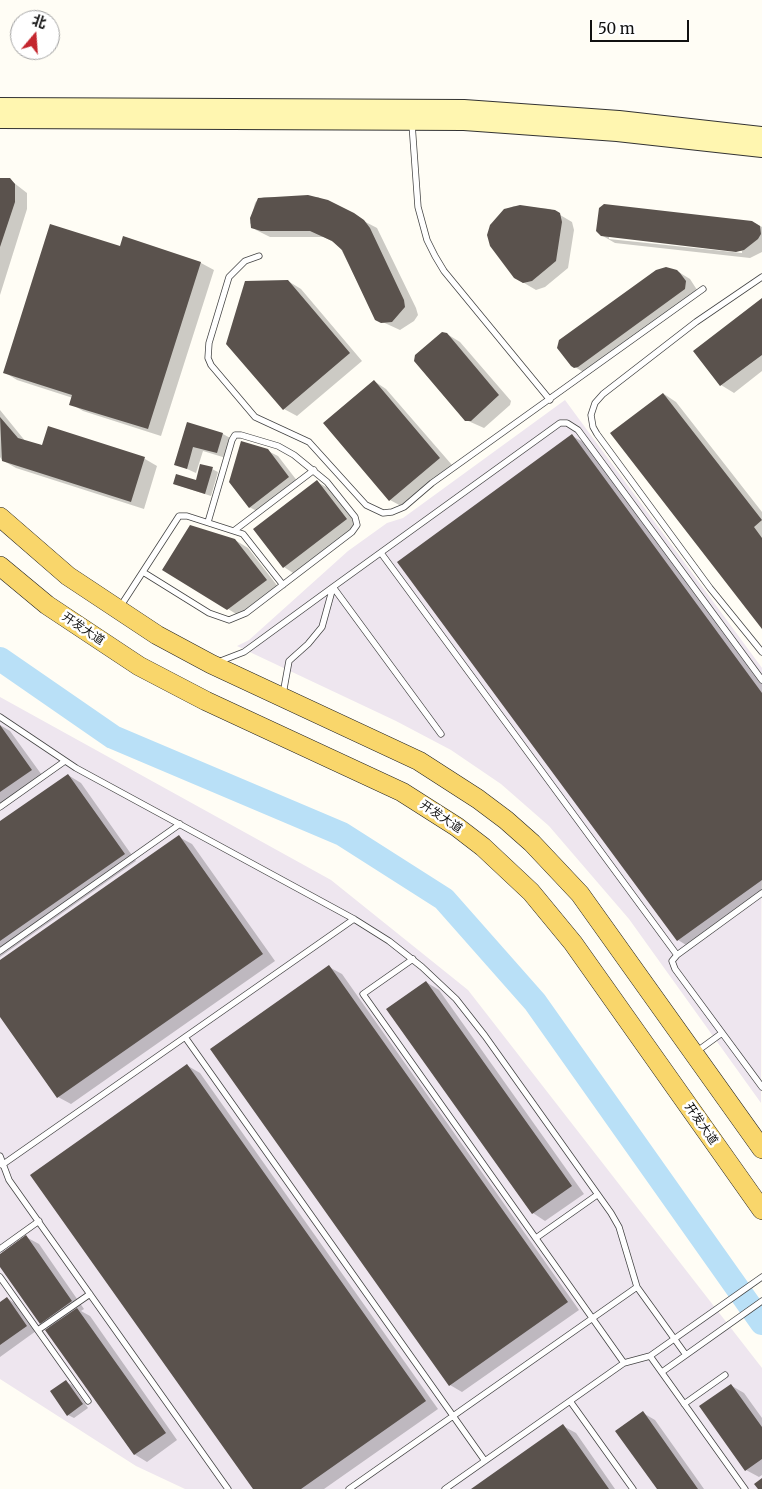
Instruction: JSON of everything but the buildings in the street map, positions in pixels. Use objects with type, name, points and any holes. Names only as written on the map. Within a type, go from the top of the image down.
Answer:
[{"type":"main road","points":[[0,106],[412,114],[762,149]]},
{"type":"main road","points":[[0,120],[412,114],[567,114],[762,135]]},
{"type":"main road","points":[[0,517],[68,576],[157,636],[211,664],[419,761],[464,789],[506,820],[532,843],[580,894],[762,1149]]},
{"type":"main road","name":"开发大道","points":[[0,566],[54,610],[139,666],[206,701],[402,792],[437,813],[483,847],[531,892],[568,936],[762,1210]]},
{"type":"lane","points":[[412,114],[418,207],[427,240],[444,271],[550,400]]},
{"type":"lane","points":[[259,256],[245,261],[230,277],[209,343],[208,358],[211,365],[255,417],[309,442],[370,508],[383,513],[401,510],[425,488],[703,289]]},
{"type":"lane","points":[[762,277],[696,322],[603,394],[595,403],[592,415],[593,427],[597,434],[710,588],[762,652]]},
{"type":"lane","points":[[211,664],[244,652],[555,426],[567,422],[578,430],[762,680]]},
{"type":"lane","points":[[143,572],[209,613],[228,620],[246,613],[352,532],[357,525],[355,517],[333,489],[314,470],[286,450],[241,435],[235,435],[208,522]]},
{"type":"lane","points":[[235,530],[314,470]]},
{"type":"lane","points":[[118,610],[179,516],[187,516],[235,530],[248,540],[283,585]]},
{"type":"lane","points":[[381,553],[677,955]]},
{"type":"lane","points":[[282,697],[288,661],[308,644],[322,627],[333,587]]},
{"type":"lane","points":[[333,587],[441,734]]},
{"type":"lane","points":[[0,717],[66,761],[354,919],[412,959],[456,999],[485,1036],[619,1227],[637,1287],[686,1355]]},
{"type":"lane","points":[[0,807],[66,761]]},
{"type":"lane","points":[[0,951],[180,824]]},
{"type":"lane","points":[[762,893],[677,955],[672,961],[675,968],[762,1087]]},
{"type":"lane","points":[[2,1166],[354,919]]},
{"type":"lane","points":[[412,959],[363,994],[624,1363]]},
{"type":"lane","points":[[694,1053],[722,1033]]},
{"type":"lane","points":[[185,1037],[485,1461]]},
{"type":"lane","points":[[0,1156],[2,1166],[9,1180],[228,1489]]},
{"type":"lane","points":[[536,1238],[597,1195]]},
{"type":"lane","points":[[0,1249],[39,1221]]},
{"type":"lane","points":[[0,1277],[88,1401]]},
{"type":"lane","points":[[445,1489],[624,1363],[650,1356],[762,1277]]},
{"type":"lane","points":[[349,1489],[637,1287]]},
{"type":"lane","points":[[38,1330],[90,1294]]},
{"type":"lane","points":[[662,1372],[762,1302]]},
{"type":"lane","points":[[650,1356],[745,1489]]},
{"type":"lane","points":[[684,1404],[725,1375]]},
{"type":"lane","points":[[570,1401],[633,1489]]},
{"type":"shaded area","points":[[565,400],[762,668],[761,1103],[629,919],[549,826],[501,784],[451,750],[396,721],[237,646],[249,640],[348,551],[387,523],[403,518]]},
{"type":"shaded area","points":[[0,697],[331,880],[468,990],[762,1368],[762,1489],[185,1489],[136,1466],[0,1379]]},
{"type":"waterway","points":[[0,659],[113,737],[342,834],[444,899],[535,1002],[762,1323]]}]
